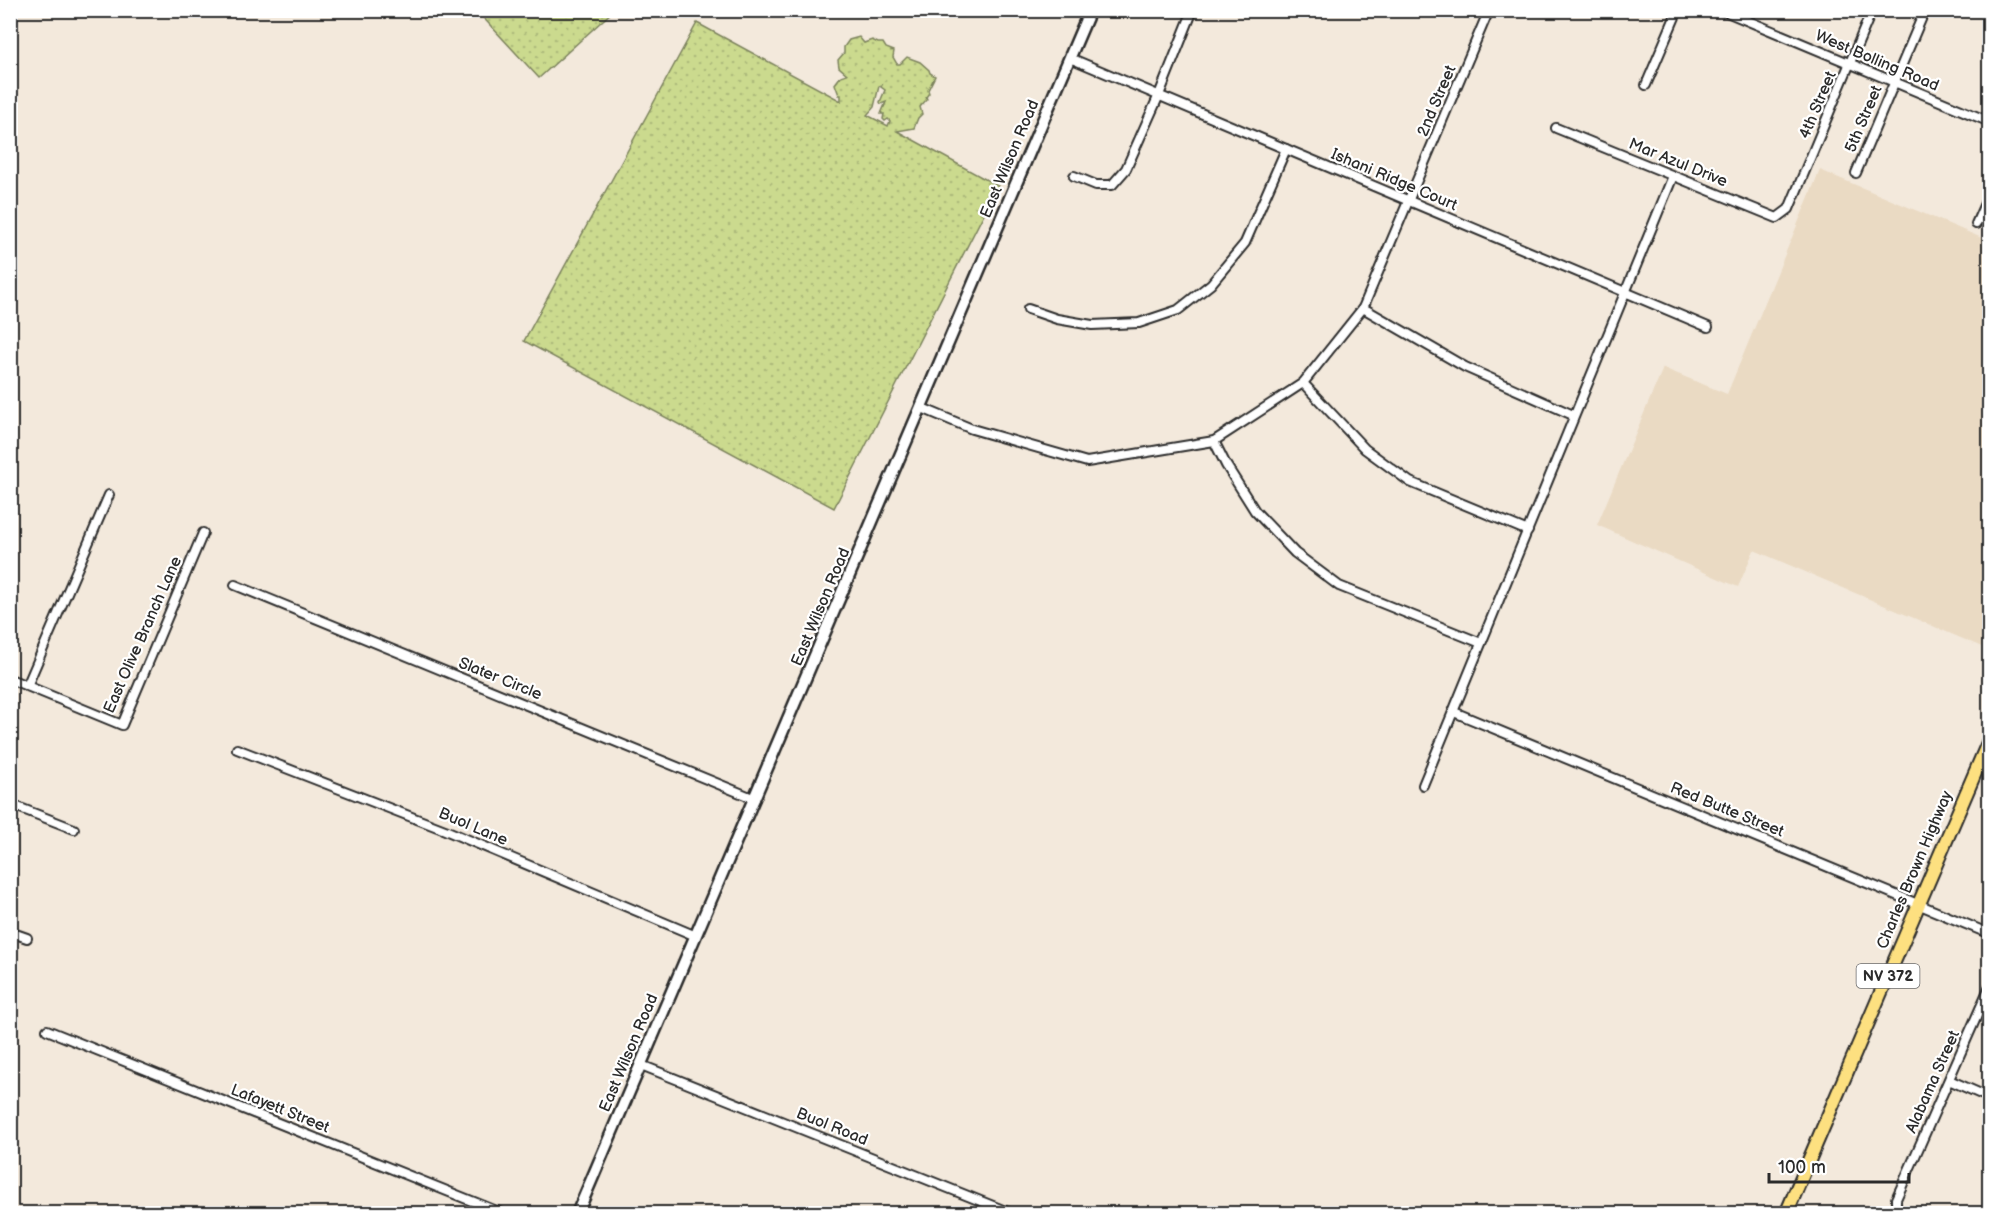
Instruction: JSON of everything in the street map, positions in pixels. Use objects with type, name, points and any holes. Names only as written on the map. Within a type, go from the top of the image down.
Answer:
[{"type":"main road","name":"Charles Brown Highway","points":[[1786,1214],[1989,738]]},
{"type":"street","name":"East Wilson Road","points":[[577,1214],[1090,10]]},
{"type":"street","points":[[1074,176],[1096,185],[1112,185],[1126,169],[1193,10]]},
{"type":"street","name":"2nd Street","points":[[1214,441],[1303,383],[1363,308],[1489,10]]},
{"type":"street","points":[[1646,85],[1678,10]]},
{"type":"street","name":"West Bolling Road","points":[[1722,10],[1989,122]]},
{"type":"street","name":"4th Street","points":[[1789,209],[1872,10]]},
{"type":"street","name":"5th Street","points":[[1856,173],[1925,10]]},
{"type":"street","name":"Ishani Ridge Court","points":[[1070,58],[1708,327]]},
{"type":"street","name":"Mar Azul Drive","points":[[1556,128],[1777,218],[1789,209]]},
{"type":"street","points":[[1028,309],[1057,319],[1092,325],[1139,323],[1178,310],[1211,284],[1245,243],[1286,149]]},
{"type":"street","points":[[1423,785],[1673,176]]},
{"type":"street","points":[[1976,224],[1989,192]]},
{"type":"street","points":[[1363,308],[1465,367],[1573,415]]},
{"type":"street","points":[[1303,383],[1365,448],[1410,482],[1528,531]]},
{"type":"street","points":[[922,408],[972,429],[1087,462],[1214,441],[1255,511],[1304,560],[1340,586],[1481,644]]},
{"type":"street","points":[[10,679],[27,686],[109,495]]},
{"type":"street","name":"East Olive Branch Lane","points":[[27,686],[122,725],[203,533]]},
{"type":"street","name":"Slater Circle","points":[[235,585],[755,799]]},
{"type":"street","name":"Red Butte Street","points":[[1454,712],[1989,934]]},
{"type":"street","name":"Buol Lane","points":[[237,749],[445,830],[696,936]]},
{"type":"street","points":[[10,804],[74,829]]},
{"type":"street","points":[[10,932],[27,939]]},
{"type":"street","name":"Alabama Street","points":[[1896,1214],[1896,1198],[1989,986]]},
{"type":"street","name":"Lafayett Street","points":[[47,1030],[504,1214]]},
{"type":"street","name":"Buol Road","points":[[641,1065],[1013,1214]]},
{"type":"street","points":[[1949,1080],[1989,1098]]},
{"type":"shaded area","points":[[1820,170],[1982,238],[1989,220],[1989,650],[1754,550],[1738,587],[1597,525],[1663,368],[1727,394]]},
{"type":"green space","points":[[477,11],[613,11],[539,78]]},
{"type":"green space","points":[[697,23],[841,101],[841,95],[835,84],[841,76],[847,74],[839,67],[838,60],[844,53],[844,47],[849,40],[859,37],[864,43],[872,40],[883,43],[886,48],[894,51],[893,57],[897,64],[907,57],[920,62],[935,76],[928,90],[927,99],[920,107],[922,114],[914,128],[897,131],[998,186],[834,508],[524,341]],"holes":[[[882,85],[881,87],[885,90],[880,102],[881,104],[886,102],[881,114],[884,114],[885,121],[888,119],[890,121],[888,126],[867,115],[874,107],[879,86]]]}]
